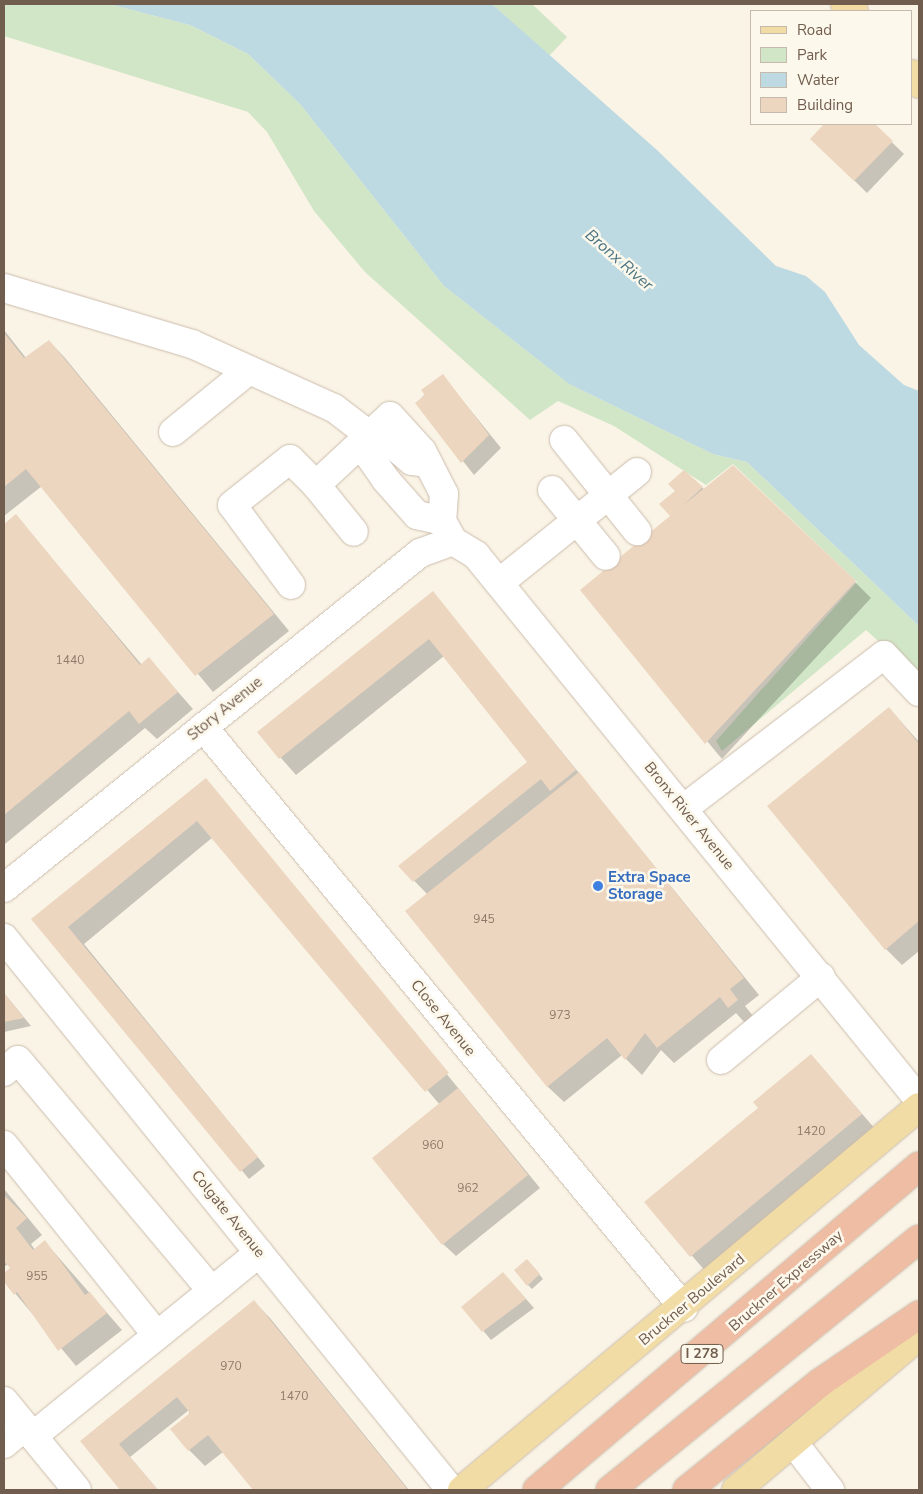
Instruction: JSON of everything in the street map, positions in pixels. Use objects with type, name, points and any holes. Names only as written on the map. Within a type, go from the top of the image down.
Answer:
[{"type":"highway","points":[[864,1214],[919,1153]]},
{"type":"highway","name":"Bruckner Expressway","points":[[537,1490],[919,1166]]},
{"type":"highway","name":"I 278","points":[[610,1490],[919,1239]]},
{"type":"highway","points":[[687,1490],[820,1382],[919,1315]]},
{"type":"main road","name":"Bruckner Boulevard","points":[[462,1490],[684,1308],[919,1107]]},
{"type":"main road","points":[[736,1490],[917,1343]]},
{"type":"street","points":[[4,288],[192,344],[334,408],[368,434]]},
{"type":"street","points":[[173,432],[249,370]]},
{"type":"street","points":[[316,485],[348,459],[368,434],[390,416],[422,451],[426,463],[444,494],[447,531]]},
{"type":"street","name":"Bronx River Avenue","points":[[368,434],[370,457],[386,480],[417,515],[447,531],[472,551],[919,1100]]},
{"type":"street","points":[[564,440],[637,531]]},
{"type":"street","points":[[291,585],[232,505],[290,459],[316,485],[354,532]]},
{"type":"street","points":[[499,583],[637,472]]},
{"type":"street","points":[[552,490],[606,556]]},
{"type":"street","name":"Story Avenue","points":[[4,888],[447,531]]},
{"type":"street","points":[[683,809],[884,655],[919,692]]},
{"type":"street","name":"Close Avenue","points":[[203,726],[684,1308]]},
{"type":"street","name":"Colgate Avenue","points":[[4,938],[451,1490]]},
{"type":"street","points":[[721,1060],[821,978]]},
{"type":"street","points":[[4,1072],[18,1060],[212,1291]]},
{"type":"street","points":[[4,1146],[157,1335]]},
{"type":"street","points":[[4,1444],[28,1431],[157,1335],[259,1252]]},
{"type":"street","points":[[4,1401],[77,1490]]},
{"type":"street","points":[[793,1442],[830,1490]]},
{"type":"green space","points":[[4,4],[109,4],[190,25],[248,54],[300,104],[444,286],[569,384],[713,454],[747,462],[919,626],[919,678],[866,630],[722,751],[716,741],[857,582],[733,464],[706,485],[614,426],[558,401],[530,420],[365,272],[314,211],[267,132],[248,112],[4,36]]},
{"type":"green space","points":[[492,4],[532,4],[567,37],[549,56]]},
{"type":"water","name":"Bronx River","points":[[109,4],[492,4],[658,151],[776,266],[806,276],[825,292],[859,345],[904,385],[919,391],[919,626],[747,462],[713,454],[569,384],[444,286],[300,104],[248,54],[190,25]]},
{"type":"building","points":[[823,125],[876,125],[893,141],[854,181],[810,139]]},
{"type":"building","points":[[4,333],[24,358],[49,340],[274,614],[195,676],[26,469],[4,487]]},
{"type":"building","points":[[443,374],[489,435],[461,463],[415,403],[425,395],[421,390]]},
{"type":"building","points":[[733,465],[856,581],[705,744],[580,590],[670,516],[659,504],[675,491],[668,484],[684,470],[703,487],[681,507]]},
{"type":"building","points":[[16,514],[140,665],[149,657],[178,692],[139,724],[129,711],[4,815],[4,524]]},
{"type":"building","points":[[433,591],[576,770],[550,791],[541,779],[413,882],[398,866],[527,762],[429,639],[279,759],[257,732]]},
{"type":"building","points":[[889,707],[919,744],[919,921],[885,950],[767,806]]},
{"type":"building","points":[[579,772],[744,978],[730,989],[738,1000],[728,1008],[720,997],[657,1048],[645,1033],[625,1060],[607,1038],[547,1087],[405,911]]},
{"type":"building","points":[[206,778],[449,1073],[425,1092],[197,821],[68,927],[258,1157],[240,1172],[31,919]]},
{"type":"building","points":[[4,993],[24,1018],[4,1022]]},
{"type":"building","points":[[811,1054],[862,1114],[690,1257],[644,1202],[758,1108],[753,1102]]},
{"type":"building","points":[[458,1088],[528,1175],[442,1245],[372,1158]]},
{"type":"building","points":[[4,1195],[27,1218],[16,1228],[33,1250],[45,1240],[85,1295],[90,1292],[107,1313],[58,1351],[17,1292],[14,1295],[4,1282],[4,1273],[10,1268],[4,1261]]},
{"type":"building","points":[[527,1259],[540,1274],[527,1286],[514,1270]]},
{"type":"building","points":[[503,1272],[526,1299],[482,1332],[461,1307]]},
{"type":"building","points":[[254,1300],[408,1490],[253,1490],[208,1435],[188,1451],[170,1429],[190,1413],[177,1397],[119,1444],[158,1490],[120,1490],[80,1441]]},
{"type":"place","name":"Extra Space Storage","points":[[598,886]]}]
